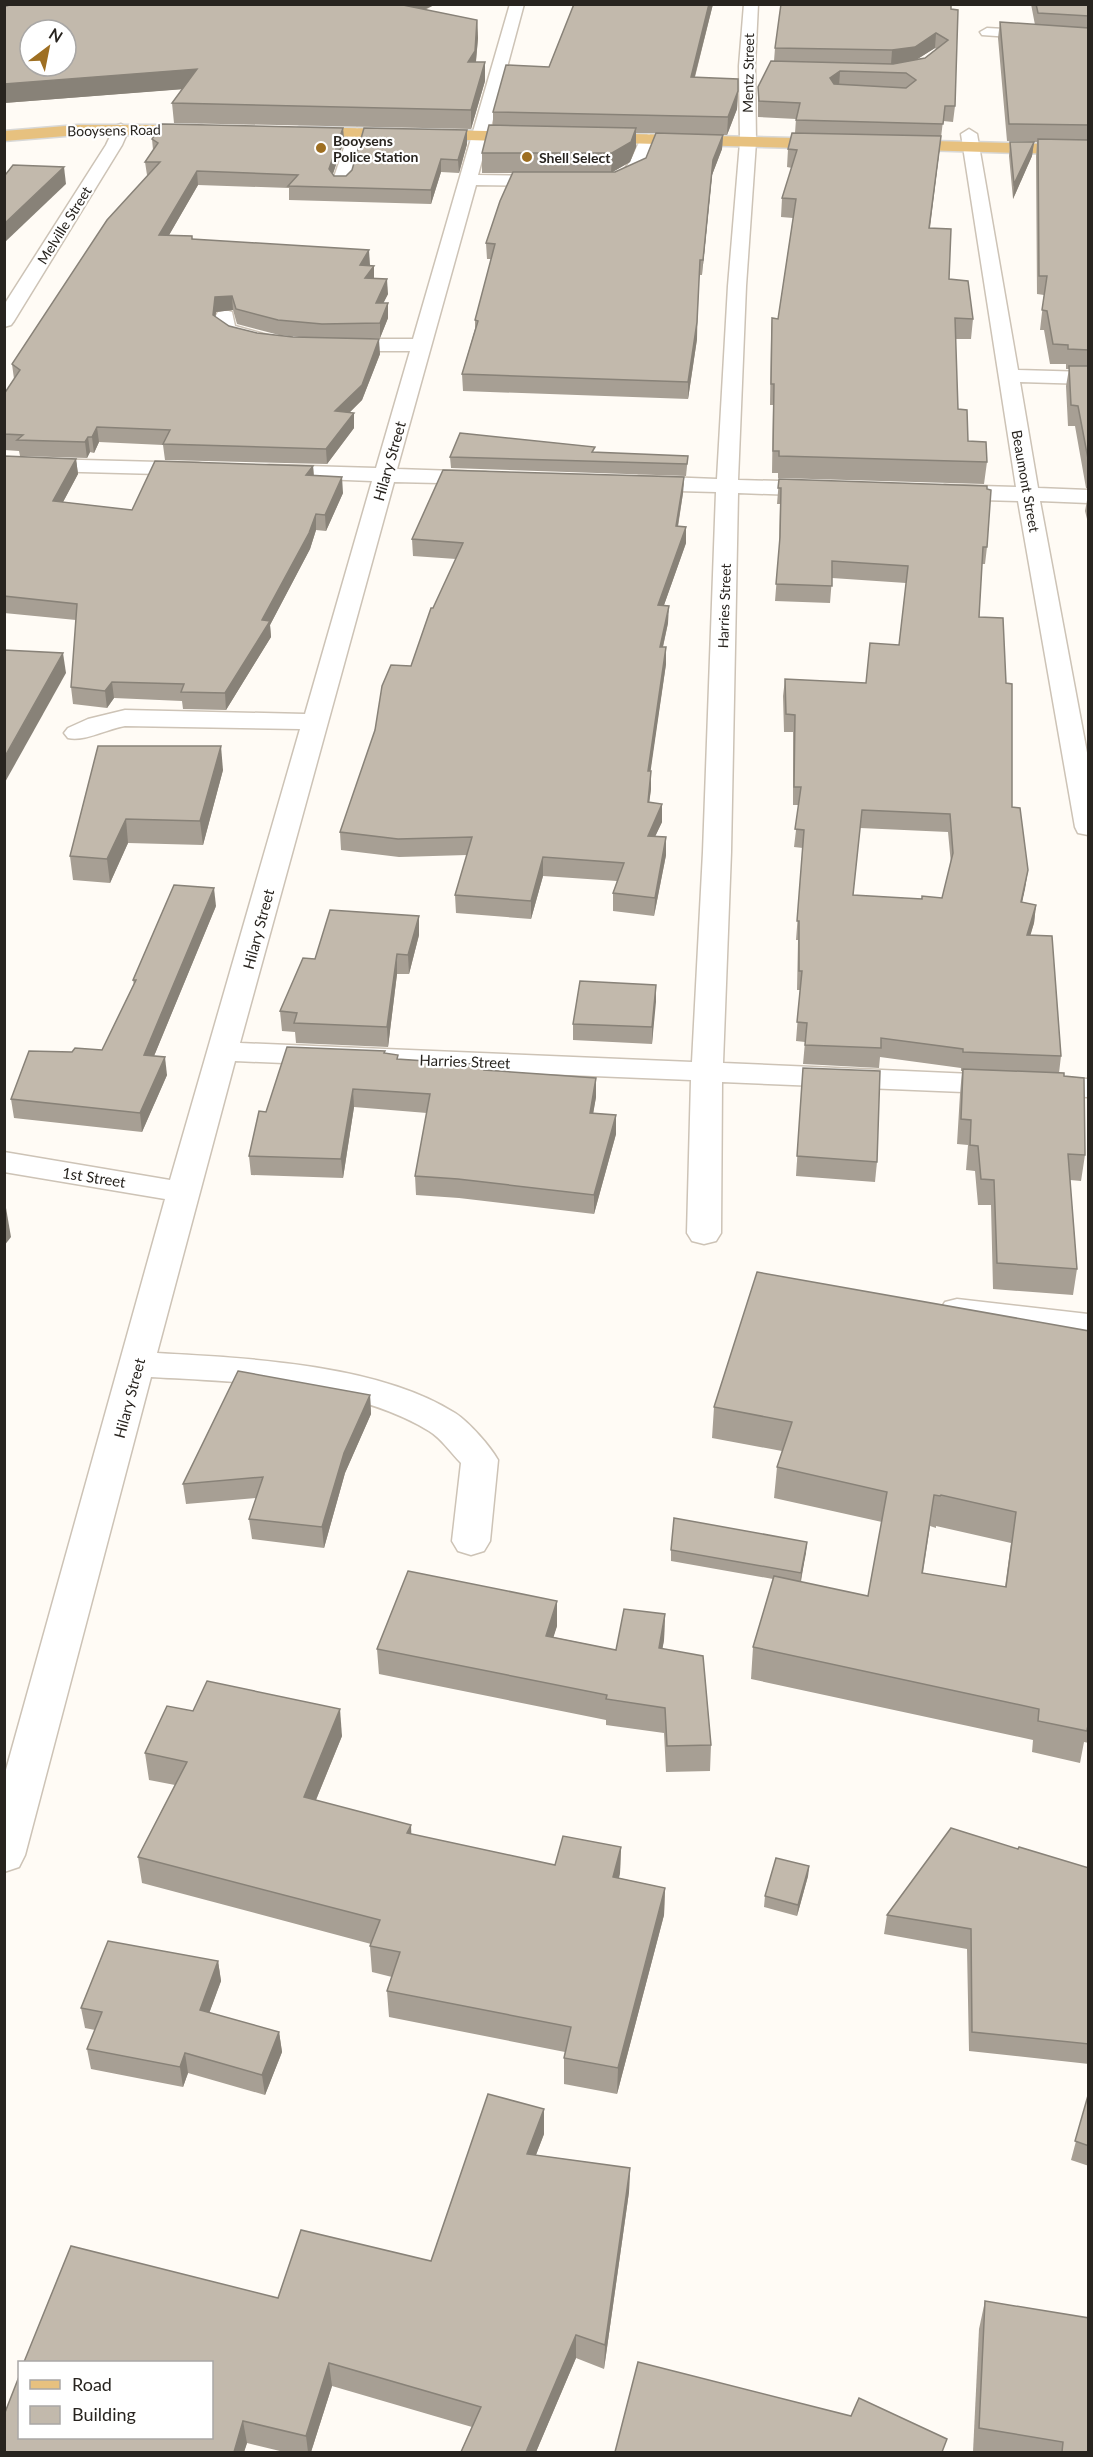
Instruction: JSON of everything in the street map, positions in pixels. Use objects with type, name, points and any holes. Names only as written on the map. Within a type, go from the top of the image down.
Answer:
[{"type":"main road","name":"Booysens Road","points":[[4,122],[88,117],[211,124],[4,136]]},
{"type":"main road","points":[[291,118],[483,129],[546,130]]},
{"type":"main road","points":[[586,125],[854,144]]},
{"type":"main road","points":[[279,131],[357,133],[483,129]]},
{"type":"main road","points":[[574,137],[649,139],[841,131]]},
{"type":"main road","points":[[970,141],[1089,136]]},
{"type":"main road","points":[[882,139],[970,141],[1089,150]]},
{"type":"street","name":"Hilary Street","points":[[4,1855],[183,1192],[421,345],[470,180],[490,93],[517,4]]},
{"type":"street","name":"Mentz Street","points":[[748,135],[753,91],[751,4]]},
{"type":"street","points":[[987,32],[1089,38]]},
{"type":"street","name":"Melville Street","points":[[4,321],[114,146],[121,129]]},
{"type":"street","points":[[341,183],[357,133]]},
{"type":"street","name":"Harries Street","points":[[704,1233],[707,1071],[717,852],[727,486],[737,286],[748,135]]},
{"type":"street","points":[[470,180],[615,180],[639,167],[649,139]]},
{"type":"street","name":"Beaumont Street","points":[[970,141],[1028,494],[1089,827]]},
{"type":"street","points":[[4,283],[30,280]]},
{"type":"street","points":[[225,316],[226,329],[238,335],[281,344]]},
{"type":"street","points":[[315,346],[421,345]]},
{"type":"street","points":[[1009,376],[1089,378]]},
{"type":"street","points":[[4,464],[219,470]]},
{"type":"street","points":[[255,471],[503,478]]},
{"type":"street","points":[[621,483],[843,489]]},
{"type":"street","points":[[924,492],[1089,496]]},
{"type":"street","points":[[77,734],[97,724],[125,718],[315,722]]},
{"type":"street","name":"Harries Street","points":[[224,1051],[1089,1088]]},
{"type":"street","name":"1st Street","points":[[4,1162],[183,1192]]},
{"type":"street","points":[[926,1307],[1089,1325]]},
{"type":"street","points":[[138,1364],[242,1370],[344,1385],[404,1402],[444,1423],[480,1460],[471,1541]]},
{"type":"building","points":[[12,4],[398,4],[477,20],[475,51],[468,62],[485,62],[471,110],[172,103],[197,69],[4,84],[4,7]]},
{"type":"building","points":[[574,4],[709,4],[691,77],[738,79],[738,91],[728,117],[493,112],[506,65],[549,67]]},
{"type":"building","points":[[781,4],[951,4],[951,9],[958,10],[955,106],[945,106],[943,124],[796,120],[800,103],[759,101],[758,87],[771,61],[893,64],[925,58],[948,40],[936,33],[915,47],[892,50],[775,48]],"holes":[[[840,71],[906,73],[916,80],[906,88],[834,84],[830,78]]]},
{"type":"building","points":[[1036,4],[1089,4],[1089,16],[1038,13]]},
{"type":"building","points":[[1000,22],[1089,28],[1089,125],[1009,124]]},
{"type":"building","points":[[162,124],[343,128],[329,169],[334,176],[346,176],[352,170],[364,128],[467,130],[458,160],[441,159],[431,190],[288,186],[298,175],[197,171],[159,235],[369,250],[360,265],[374,266],[365,278],[387,279],[376,303],[388,303],[380,323],[322,324],[278,320],[236,309],[232,296],[215,297],[213,315],[229,326],[257,333],[293,337],[379,339],[362,385],[335,411],[354,413],[326,449],[163,444],[170,430],[97,427],[92,437],[88,437],[85,442],[17,440],[23,435],[4,434],[4,394],[20,370],[12,364],[107,220],[160,162],[145,162],[158,143],[152,139]]},
{"type":"building","points":[[489,125],[636,128],[631,142],[612,153],[482,153]]},
{"type":"building","points":[[656,133],[723,135],[713,160],[703,260],[700,260],[697,322],[688,382],[462,374],[478,321],[475,320],[495,244],[486,243],[500,201],[513,172],[615,172],[646,158]]},
{"type":"building","points":[[792,133],[941,136],[929,228],[951,229],[949,279],[968,281],[973,319],[955,318],[958,409],[967,410],[968,441],[986,442],[987,462],[779,456],[779,451],[773,451],[772,318],[778,319],[796,199],[782,198],[797,150],[788,149]]},
{"type":"building","points":[[1038,139],[1089,140],[1089,350],[1068,349],[1068,345],[1053,344],[1047,311],[1042,310],[1047,276],[1039,276]]},
{"type":"building","points":[[1010,142],[1034,142],[1014,184]]},
{"type":"building","points":[[13,165],[64,167],[4,224],[4,174]]},
{"type":"building","points":[[1069,366],[1089,366],[1089,464],[1078,406],[1071,405]]},
{"type":"building","points":[[460,433],[595,447],[592,452],[688,456],[687,464],[450,457]]},
{"type":"building","points":[[4,456],[76,459],[53,501],[132,510],[155,461],[313,466],[306,475],[342,477],[325,515],[316,514],[309,533],[262,620],[270,621],[225,693],[181,692],[184,684],[112,682],[105,691],[71,687],[77,604],[4,596]]},
{"type":"building","points":[[443,470],[684,477],[676,526],[686,527],[658,605],[669,606],[660,647],[666,647],[648,771],[651,771],[648,802],[662,804],[648,836],[666,837],[655,898],[613,893],[624,863],[543,857],[531,901],[455,895],[472,837],[398,839],[340,832],[375,730],[382,686],[391,665],[411,666],[431,608],[463,543],[412,539]]},
{"type":"building","points":[[779,479],[987,486],[987,489],[991,490],[987,547],[983,547],[979,617],[1003,618],[1006,683],[1012,684],[1012,807],[1020,808],[1028,870],[1021,902],[1036,905],[1027,935],[1052,936],[1061,1056],[963,1052],[963,1049],[881,1038],[881,1048],[805,1045],[807,1023],[797,1022],[802,971],[799,971],[799,921],[797,921],[804,830],[795,829],[801,787],[794,787],[795,715],[786,714],[785,679],[866,683],[870,643],[899,645],[908,566],[832,561],[832,586],[776,584],[780,537],[781,488],[778,488]],"holes":[[[862,810],[950,814],[953,853],[942,898],[853,895]]]},
{"type":"building","points":[[4,650],[63,653],[4,758]]},
{"type":"building","points":[[98,746],[221,746],[200,821],[126,819],[107,859],[70,856]]},
{"type":"building","points":[[174,885],[214,888],[144,1055],[165,1057],[140,1113],[11,1099],[29,1051],[72,1052],[75,1048],[102,1050],[136,980],[133,980]]},
{"type":"building","points":[[330,910],[419,916],[408,955],[397,954],[387,1027],[294,1023],[297,1013],[280,1011],[303,958],[315,959]]},
{"type":"building","points":[[580,981],[656,985],[652,1027],[573,1024]]},
{"type":"building","points":[[287,1047],[385,1051],[384,1053],[398,1055],[397,1059],[485,1065],[484,1070],[596,1078],[590,1113],[616,1115],[594,1195],[415,1176],[430,1094],[353,1089],[341,1159],[249,1156],[259,1111],[266,1112]]},
{"type":"building","points":[[803,1068],[880,1071],[877,1162],[797,1156]]},
{"type":"building","points":[[963,1069],[1064,1073],[1064,1076],[1084,1078],[1085,1155],[1068,1154],[1077,1269],[997,1263],[994,1180],[981,1179],[978,1146],[970,1145],[971,1120],[961,1119]]},
{"type":"building","points":[[757,1272],[1089,1331],[1089,1720],[1087,1731],[1038,1721],[1039,1709],[753,1647],[774,1576],[868,1596],[887,1492],[777,1467],[792,1422],[714,1407]],"holes":[[[934,1495],[1016,1512],[1006,1587],[922,1573]]]},
{"type":"building","points":[[238,1371],[370,1395],[344,1453],[322,1527],[249,1519],[263,1477],[183,1484]]},
{"type":"building","points":[[674,1518],[807,1542],[801,1573],[671,1550]]},
{"type":"building","points":[[408,1571],[557,1601],[546,1636],[616,1650],[624,1609],[665,1614],[659,1648],[703,1656],[711,1745],[667,1746],[665,1708],[606,1699],[607,1695],[377,1649]]},
{"type":"building","points":[[207,1681],[340,1709],[304,1797],[411,1825],[407,1833],[555,1865],[563,1836],[621,1847],[613,1877],[665,1888],[618,2068],[564,2058],[571,2027],[387,1991],[400,1952],[370,1946],[380,1920],[138,1857],[187,1762],[145,1753],[167,1706],[193,1711]]},
{"type":"building","points":[[951,1828],[1089,1868],[1089,2044],[972,2032],[971,1929],[887,1915]]},
{"type":"building","points":[[776,1858],[809,1866],[798,1905],[765,1896]]},
{"type":"building","points":[[108,1941],[218,1961],[200,2010],[279,2032],[262,2075],[185,2053],[180,2067],[87,2049],[102,2012],[81,2008]]},
{"type":"building","points":[[1089,2092],[1089,2146],[1075,2141]]},
{"type":"building","points":[[488,2094],[544,2109],[527,2154],[630,2168],[605,2345],[576,2335],[526,2452],[461,2452],[481,2407],[329,2363],[306,2436],[243,2421],[234,2452],[4,2452],[4,2415],[18,2379],[18,2439],[213,2439],[213,2361],[24,2361],[71,2246],[278,2298],[301,2230],[431,2261]]},
{"type":"building","points":[[985,2301],[1089,2318],[1089,2452],[1062,2452],[1063,2442],[979,2428]]},
{"type":"building","points":[[638,2362],[851,2416],[859,2398],[947,2439],[942,2452],[615,2452]]},
{"type":"place","name":"Booysens Police Station","points":[[321,148]]},
{"type":"place","name":"Shell Select","points":[[527,157]]}]
